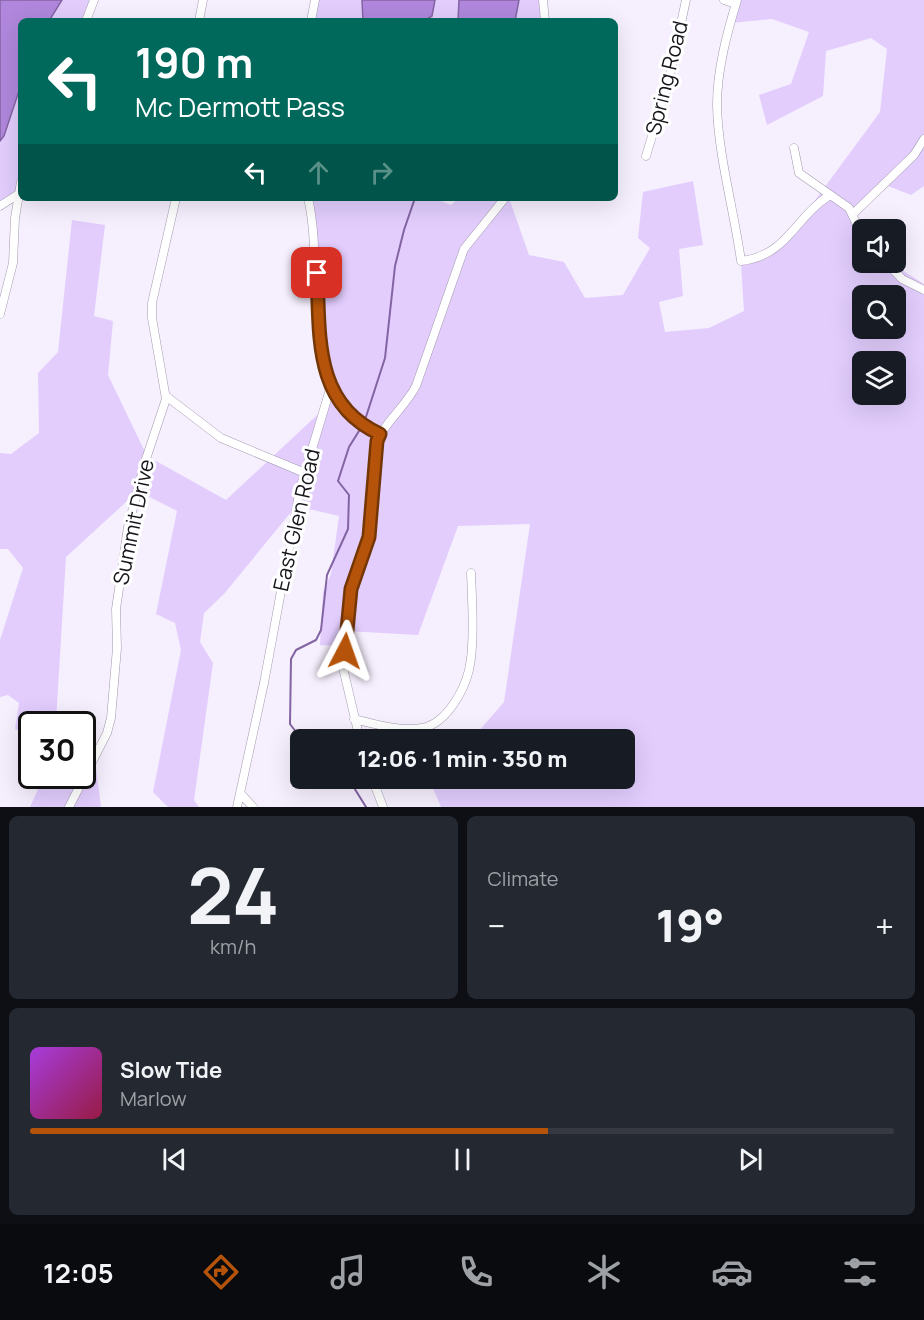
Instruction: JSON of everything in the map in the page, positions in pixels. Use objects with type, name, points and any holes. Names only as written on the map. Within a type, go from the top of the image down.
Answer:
[{"type":"street","points":[[87,18],[94,0]]},
{"type":"street","points":[[200,18],[203,0]]},
{"type":"street","points":[[312,18],[315,0]]},
{"type":"street","points":[[543,0],[544,18]]},
{"type":"street","name":"Spring Road","points":[[646,156],[668,84],[686,0]]},
{"type":"street","points":[[724,0],[737,2],[719,76],[717,104],[719,133],[741,261],[757,258],[773,251],[830,195]]},
{"type":"street","points":[[853,214],[914,155],[924,139]]},
{"type":"street","points":[[794,148],[799,173],[830,195],[853,214],[855,219]]},
{"type":"street","points":[[0,206],[18,194]]},
{"type":"street","points":[[0,314],[13,263],[19,201]]},
{"type":"street","name":"Summit Drive","points":[[69,807],[107,734],[111,718],[117,648],[116,616],[128,527],[165,396],[152,318],[152,303],[175,201]]},
{"type":"street","points":[[308,201],[316,261],[319,339],[324,367],[331,386],[359,423],[380,434]]},
{"type":"street","points":[[357,729],[344,672],[347,618],[351,589],[369,537],[377,441],[380,434],[406,405],[416,386],[464,249],[503,201]]},
{"type":"street","points":[[896,273],[902,279],[924,290]]},
{"type":"street","name":"East Glen Road","points":[[237,807],[242,794],[292,523],[331,386]]},
{"type":"street","points":[[165,396],[221,438],[305,473]]},
{"type":"street","points":[[354,719],[416,729],[430,726],[442,718],[454,701],[469,670],[471,573]]},
{"type":"street","points":[[376,789],[383,807]]},
{"type":"street","points":[[242,794],[253,807]]},
{"type":"shaded area","points":[[0,0],[62,0],[51,18],[18,18],[18,94],[4,136],[0,141]]},
{"type":"shaded area","points":[[62,0],[90,0],[83,18],[51,18]]},
{"type":"shaded area","points":[[311,0],[362,0],[363,18],[308,18]]},
{"type":"shaded area","points":[[362,0],[435,0],[432,16],[429,18],[363,18]]},
{"type":"shaded area","points":[[435,0],[459,0],[458,18],[429,18],[432,16]]},
{"type":"shaded area","points":[[459,0],[519,0],[516,18],[458,18]]},
{"type":"shaded area","points":[[519,0],[542,0],[542,18],[516,18]]},
{"type":"shaded area","points":[[740,0],[924,0],[924,186],[911,195],[888,186],[856,217],[858,219],[852,219],[852,273],[906,273],[924,284],[924,807],[441,807],[433,789],[635,789],[635,729],[481,729],[504,702],[530,524],[458,526],[418,635],[346,631],[344,646],[320,645],[323,592],[331,574],[339,516],[296,506],[224,594],[204,613],[200,642],[213,663],[194,800],[199,807],[168,807],[153,792],[181,650],[175,623],[156,614],[177,511],[138,491],[66,557],[57,711],[18,711],[18,730],[15,729],[19,703],[8,695],[0,697],[0,640],[23,568],[8,549],[0,549],[0,453],[11,454],[39,433],[38,373],[58,352],[72,220],[105,225],[94,316],[113,321],[108,375],[147,456],[226,500],[329,404],[315,318],[313,224],[307,201],[441,201],[451,205],[456,201],[510,201],[529,255],[564,262],[585,298],[623,295],[650,248],[638,238],[643,192],[693,181],[703,245],[679,249],[683,296],[659,302],[665,332],[709,328],[744,311],[741,264],[788,237],[880,112],[887,49],[871,38],[826,51],[823,96],[767,125],[759,95],[791,84],[809,32],[772,19],[730,23]]},
{"type":"shaded area","points":[[18,94],[18,184],[13,197],[0,204],[0,141],[4,136]]},
{"type":"shaded area","points":[[96,767],[101,807],[30,807],[38,789],[96,789]]},
{"type":"waterway","points":[[294,729],[290,724],[291,659],[296,650],[316,640],[321,630],[327,575],[348,529],[349,495],[338,481],[349,447],[364,423],[385,358],[395,266],[414,201]]},
{"type":"waterway","points":[[355,789],[366,807]]},
{"type":"route","points":[[317,273],[319,339],[324,367],[331,385],[359,423],[380,434],[377,441],[369,537],[351,589],[345,651]]}]
